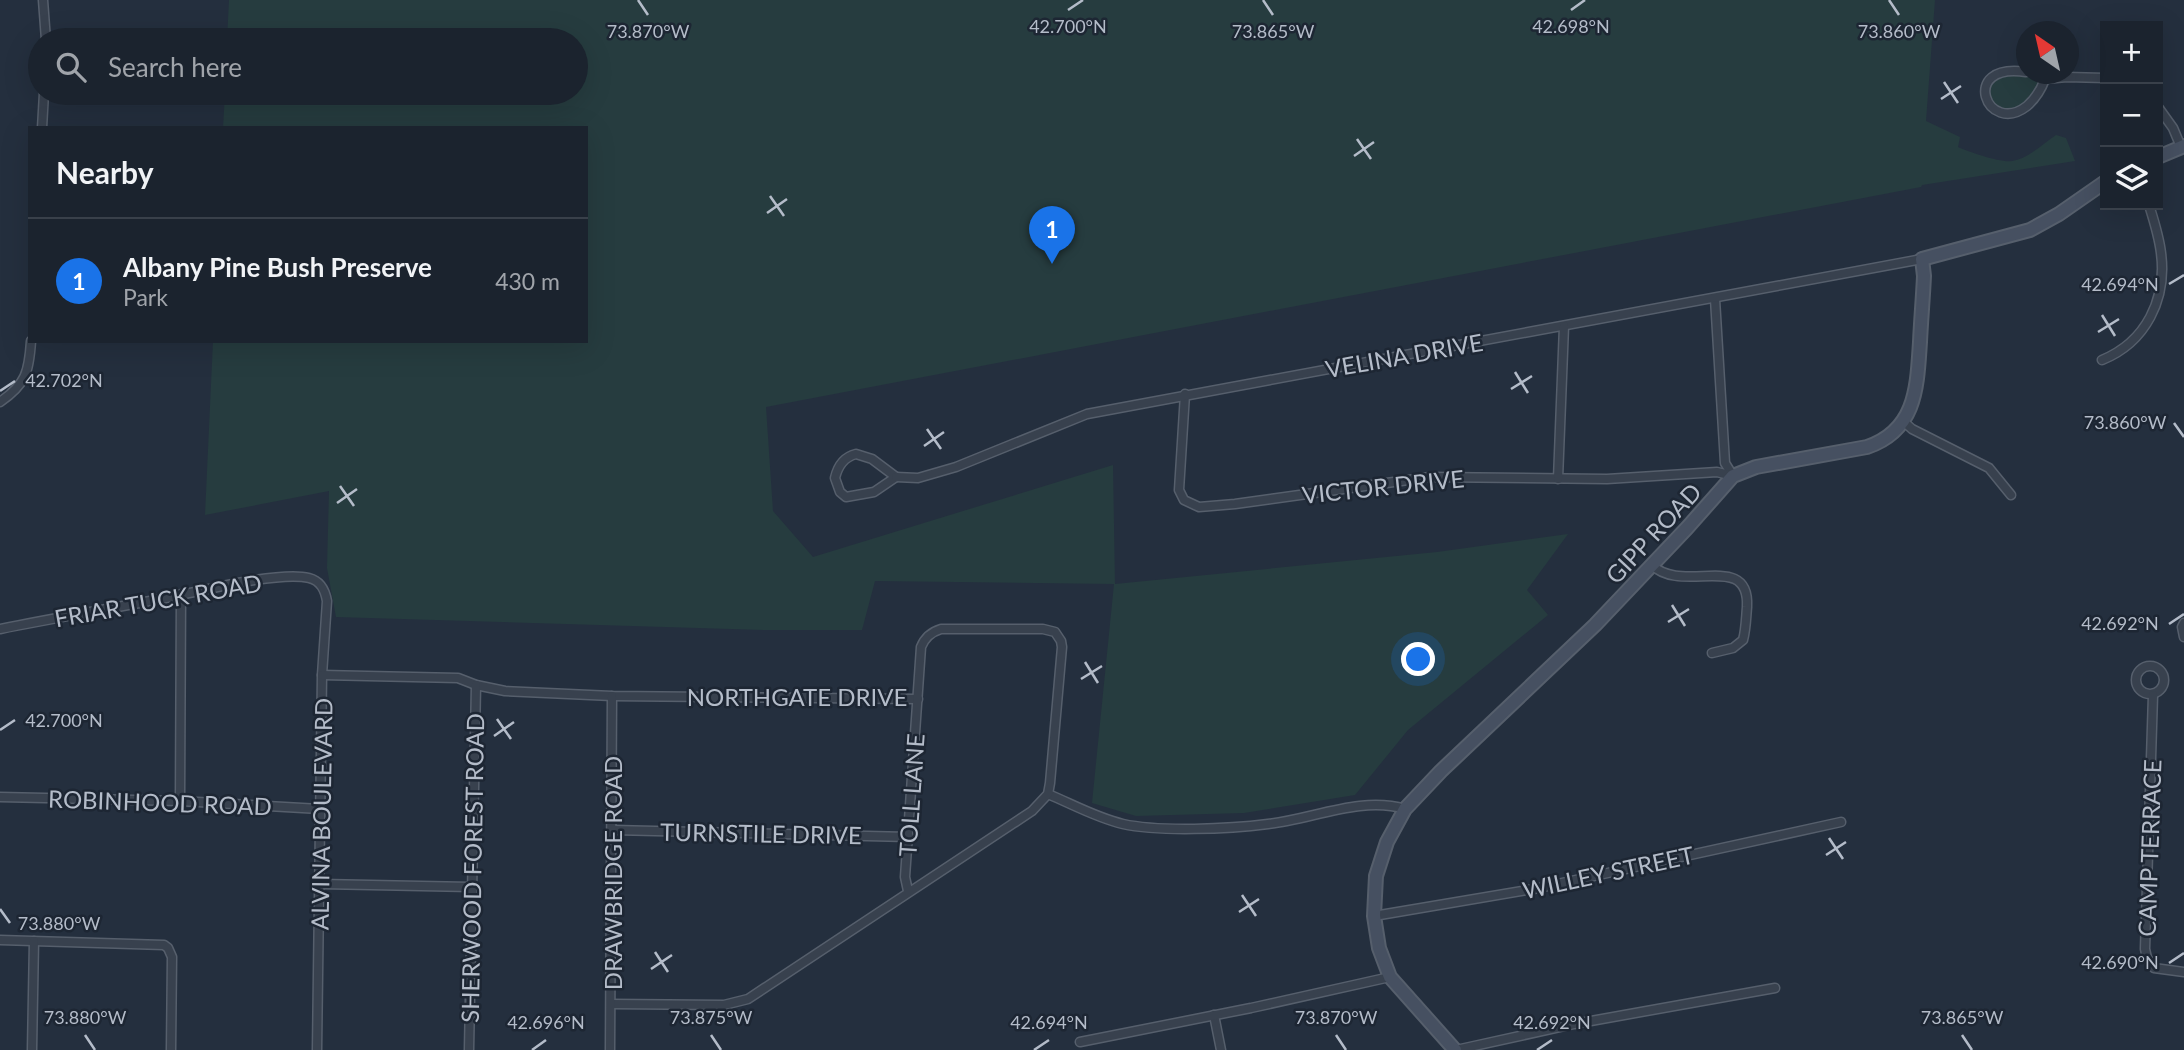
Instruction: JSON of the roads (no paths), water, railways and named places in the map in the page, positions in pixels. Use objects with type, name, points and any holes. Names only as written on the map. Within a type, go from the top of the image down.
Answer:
[{"type":"street","points":[[43,0],[45,28]]},
{"type":"street","points":[[2016,71],[2003,70],[1997,73],[1985,88],[1988,102],[1998,112],[2013,114],[2022,109],[2037,96],[2043,84]]},
{"type":"street","points":[[2079,77],[2100,78]]},
{"type":"street","points":[[42,126],[43,105]]},
{"type":"street","points":[[2163,114],[2183,147],[2163,155]]},
{"type":"street","points":[[1922,259],[2030,230],[2060,214],[2100,186]]},
{"type":"street","points":[[2102,360],[2120,352],[2136,339],[2148,321],[2159,295],[2161,254],[2150,210]]},
{"type":"street","name":"VELINA DRIVE","points":[[896,478],[883,489],[846,497],[840,492],[835,478],[842,461],[856,454],[872,459],[896,478],[918,478],[956,467],[1087,414],[1922,259]]},
{"type":"street","name":"GIPP ROAD","points":[[1455,1050],[1390,977],[1379,948],[1374,916],[1374,889],[1380,860],[1405,809],[1441,771],[1558,662],[1652,565],[1732,476],[1756,467],[1867,447],[1887,438],[1903,421],[1917,385],[1924,276],[1922,259]]},
{"type":"street","points":[[1715,299],[1725,463],[1732,476]]},
{"type":"street","points":[[1558,479],[1564,326]]},
{"type":"street","points":[[0,402],[18,389],[29,364],[31,343]]},
{"type":"street","name":"VICTOR DRIVE","points":[[1185,394],[1179,490],[1184,500],[1193,506],[1235,504],[1430,477],[1607,479],[1717,472],[1732,476]]},
{"type":"street","points":[[1903,421],[1912,429],[1989,468],[2011,495]]},
{"type":"street","points":[[1652,565],[1665,575],[1733,577],[1744,585],[1747,595],[1743,640],[1732,648],[1712,653]]},
{"type":"street","name":"FRIAR TUCK ROAD","points":[[0,629],[280,578],[308,578],[317,581]]},
{"type":"street","name":"ALVINA BOULEVARD","points":[[317,581],[325,590],[327,601],[320,809],[317,1050]]},
{"type":"street","points":[[180,801],[181,594]]},
{"type":"street","points":[[2184,623],[2184,637]]},
{"type":"street","name":"NORTHGATE DRIVE","points":[[323,675],[458,678],[505,691],[612,696],[918,699],[921,647],[934,631],[1043,629],[1055,632],[1062,640],[1048,794]]},
{"type":"street","name":"SHERWOOD FOREST ROAD","points":[[469,1050],[476,685]]},
{"type":"street","name":"CAMP TERRACE","points":[[2153,695],[2147,958],[2154,968],[2184,972]]},
{"type":"street","name":"DRAWBRIDGE ROAD","points":[[610,1050],[612,696]]},
{"type":"street","name":"TOLL LANE","points":[[908,891],[905,877],[918,699]]},
{"type":"street","points":[[611,1004],[724,1005],[748,999],[815,957],[908,891],[1019,821],[1048,794],[1109,820],[1143,827],[1192,828],[1267,824],[1373,804],[1405,809]]},
{"type":"street","name":"ROBINHOOD ROAD","points":[[0,797],[180,801],[320,809]]},
{"type":"street","name":"WILLEY STREET","points":[[1374,916],[1539,888],[1841,822]]},
{"type":"street","name":"TURNSTILE DRIVE","points":[[612,830],[909,836]]},
{"type":"street","points":[[321,884],[471,887]]},
{"type":"street","points":[[0,940],[158,944],[168,948],[172,957],[171,1050]]},
{"type":"street","points":[[32,1050],[34,941]]},
{"type":"street","points":[[1080,1042],[1390,977]]},
{"type":"street","points":[[1455,1050],[1574,1024],[1775,988]]},
{"type":"street","points":[[1214,1015],[1221,1050]]},
{"type":"place","name":"Albany Pine Bush Preserve","points":[[1052,264]]}]
